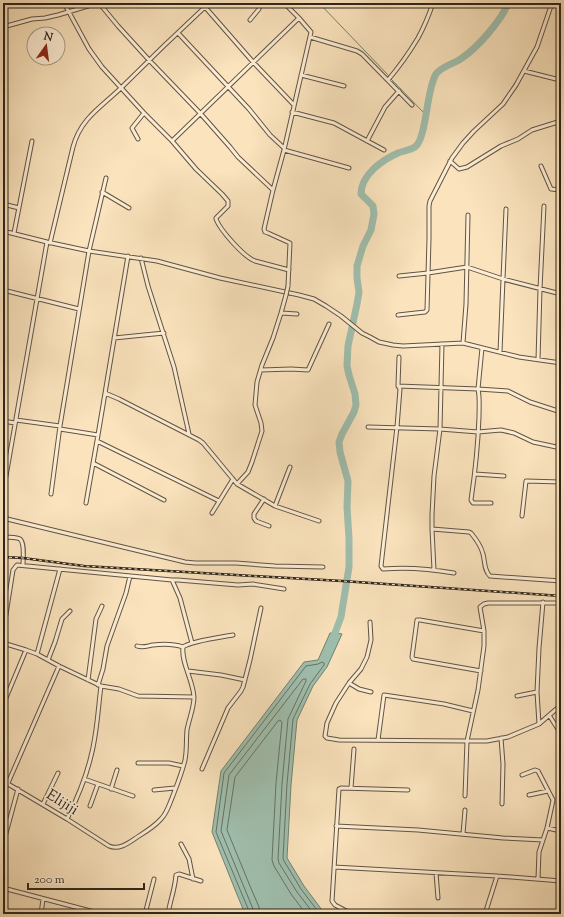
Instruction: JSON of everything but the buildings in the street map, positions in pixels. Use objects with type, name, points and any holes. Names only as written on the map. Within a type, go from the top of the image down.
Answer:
[{"type":"street","points":[[64,3],[89,49],[102,67],[144,113],[172,140],[196,169],[228,201],[228,206],[216,218],[228,237],[250,259],[289,270]]},
{"type":"street","points":[[3,27],[28,19],[45,18],[70,12],[98,3],[149,60],[200,113],[238,157],[273,190]]},
{"type":"street","points":[[250,20],[259,9],[260,3]]},
{"type":"street","points":[[237,484],[248,472],[262,431],[255,405],[258,382],[281,313],[288,286],[290,243],[265,232],[264,229],[311,32],[284,3]]},
{"type":"street","points":[[390,79],[418,39],[433,3]]},
{"type":"street","points":[[398,315],[427,310],[429,203],[450,161],[463,143],[503,104],[516,85],[537,47],[552,3]]},
{"type":"street","points":[[6,476],[36,299],[48,242],[76,135],[89,117],[121,88],[205,5],[253,62],[294,105]]},
{"type":"street","points":[[172,140],[299,18]]},
{"type":"street","points":[[178,32],[284,149],[349,168]]},
{"type":"street","points":[[310,37],[357,51],[362,54],[390,79],[412,105]]},
{"type":"street","points":[[524,71],[560,80]]},
{"type":"street","points":[[301,76],[344,86]]},
{"type":"street","points":[[366,141],[385,108],[399,91]]},
{"type":"street","points":[[292,112],[330,121],[384,150]]},
{"type":"street","points":[[138,139],[132,128],[144,113]]},
{"type":"street","points":[[450,161],[459,168],[467,167],[501,146],[518,140],[532,130],[561,121]]},
{"type":"street","points":[[14,233],[32,141]]},
{"type":"street","points":[[541,166],[551,189],[561,190]]},
{"type":"street","points":[[51,494],[60,427],[89,251],[106,178]]},
{"type":"street","points":[[102,192],[129,208]]},
{"type":"street","points":[[3,204],[18,208]]},
{"type":"street","points":[[538,360],[544,206]]},
{"type":"street","points":[[500,352],[506,209]]},
{"type":"street","points":[[463,343],[466,304],[468,215]]},
{"type":"street","points":[[3,252],[4,231],[89,251],[157,261],[220,278],[314,299],[341,316],[362,333],[379,342],[403,346],[463,343],[519,357],[561,364]]},
{"type":"street","points":[[86,503],[128,256]]},
{"type":"street","points":[[141,258],[148,286],[174,367],[189,434]]},
{"type":"street","points":[[399,276],[467,267],[502,279],[561,294]]},
{"type":"street","points":[[3,290],[79,309]]},
{"type":"street","points":[[281,313],[297,314]]},
{"type":"street","points":[[261,370],[308,370],[329,324]]},
{"type":"street","points":[[114,338],[164,333]]},
{"type":"street","points":[[434,570],[432,529],[434,476],[440,429],[442,344]]},
{"type":"street","points":[[482,348],[478,389],[480,396],[478,432],[471,502],[491,503]]},
{"type":"street","points":[[399,358],[398,386],[400,389],[397,427],[381,566],[383,569],[394,568],[434,570],[454,573]]},
{"type":"street","points":[[398,386],[478,389],[508,392],[535,404],[561,412]]},
{"type":"street","points":[[105,393],[199,440],[237,484],[275,506],[319,521]]},
{"type":"street","points":[[3,421],[16,421],[60,427],[98,435]]},
{"type":"street","points":[[368,427],[397,427],[478,432],[501,430],[508,431],[533,442],[561,448]]},
{"type":"street","points":[[97,441],[219,501]]},
{"type":"street","points":[[93,463],[164,500]]},
{"type":"street","points":[[275,506],[290,467]]},
{"type":"street","points":[[475,474],[504,476]]},
{"type":"street","points":[[212,513],[233,479]]},
{"type":"street","points":[[522,516],[526,481],[560,482],[561,490]]},
{"type":"street","points":[[264,499],[254,514],[254,518],[256,521],[269,526]]},
{"type":"street","points":[[3,518],[185,562],[323,567]]},
{"type":"street","points":[[432,529],[471,533],[480,547],[483,554],[486,571],[490,576],[561,581]]},
{"type":"street","points":[[3,537],[19,538],[22,541],[23,565]]},
{"type":"street","points":[[3,633],[13,570],[17,565],[172,580],[238,585],[253,584],[284,589]]},
{"type":"street","points":[[37,654],[60,569]]},
{"type":"street","points":[[67,819],[77,799],[91,756],[99,686],[107,646],[126,593],[130,576]]},
{"type":"street","points":[[172,580],[180,598],[192,643]]},
{"type":"street","points":[[540,724],[537,692],[543,602]]},
{"type":"street","points":[[465,796],[467,741],[478,690],[484,646],[484,632],[480,607],[488,603],[561,603]]},
{"type":"street","points":[[88,680],[96,620],[102,606]]},
{"type":"street","points":[[202,769],[228,708],[241,691],[250,660],[261,608]]},
{"type":"street","points":[[48,660],[62,619],[70,611]]},
{"type":"street","points":[[481,671],[412,658],[417,620],[484,632]]},
{"type":"street","points":[[370,622],[372,640],[367,657],[361,669],[336,703],[328,722],[326,736],[329,739],[487,741],[501,738],[540,724],[549,714],[561,705]]},
{"type":"street","points":[[137,646],[183,646],[233,635]]},
{"type":"street","points":[[3,643],[37,654],[99,686],[119,689],[138,696],[194,697]]},
{"type":"street","points":[[154,790],[175,788],[186,755],[187,732],[194,697],[183,654],[183,646]]},
{"type":"street","points":[[3,705],[26,650]]},
{"type":"street","points":[[8,783],[59,666]]},
{"type":"street","points":[[188,672],[221,675],[244,680]]},
{"type":"street","points":[[349,684],[359,689],[371,692]]},
{"type":"street","points":[[517,696],[537,692]]},
{"type":"street","points":[[378,740],[384,695],[473,710]]},
{"type":"street","points":[[549,714],[561,734]]},
{"type":"street","points":[[501,738],[504,764],[502,804]]},
{"type":"street","points":[[351,788],[354,749]]},
{"type":"street","points":[[138,763],[169,763],[183,766]]},
{"type":"street","points":[[111,789],[117,770]]},
{"type":"street","points":[[522,775],[535,770],[538,771],[553,803],[539,852],[538,879]]},
{"type":"street","points":[[43,804],[58,773]]},
{"type":"street","points":[[84,779],[133,796]]},
{"type":"street","name":"Elijiji","points":[[3,781],[43,804],[112,848],[119,847],[129,842],[159,822],[164,815],[175,788]]},
{"type":"street","points":[[90,806],[98,784]]},
{"type":"street","points":[[3,844],[18,789]]},
{"type":"street","points":[[352,914],[335,905],[332,901],[339,789],[408,790]]},
{"type":"street","points":[[529,795],[548,791]]},
{"type":"street","points":[[463,834],[465,810]]},
{"type":"street","points":[[336,826],[418,830],[543,840]]},
{"type":"street","points":[[547,828],[561,831]]},
{"type":"street","points":[[181,844],[189,859],[193,878]]},
{"type":"street","points":[[334,867],[561,881]]},
{"type":"street","points":[[436,873],[438,898]]},
{"type":"street","points":[[168,914],[176,875],[179,874],[202,881]]},
{"type":"street","points":[[485,914],[497,876]]},
{"type":"street","points":[[144,914],[154,879]]},
{"type":"street","points":[[3,888],[102,914]]},
{"type":"street","points":[[41,914],[43,898]]},
{"type":"street","points":[[77,914],[79,908]]},
{"type":"water","points":[[330,633],[342,634],[327,667],[313,686],[297,720],[291,785],[287,858],[304,886],[325,914],[245,914],[212,832],[221,771],[304,662],[318,660]]},
{"type":"waterway","points":[[319,3],[389,76]]},
{"type":"waterway","points":[[332,641],[341,617],[349,567],[347,507],[348,481],[340,452],[339,442],[356,405],[355,394],[347,366],[348,346],[359,292],[357,266],[363,246],[371,230],[374,214],[373,206],[361,194],[362,187],[368,175],[379,164],[398,153],[415,147],[419,142],[422,134],[430,91],[436,74],[441,69],[459,60],[475,48],[495,25],[508,3]]},
{"type":"waterway","points":[[391,79],[425,114]]},
{"type":"railway","points":[[3,557],[23,558],[84,566],[342,581],[561,596]]}]
